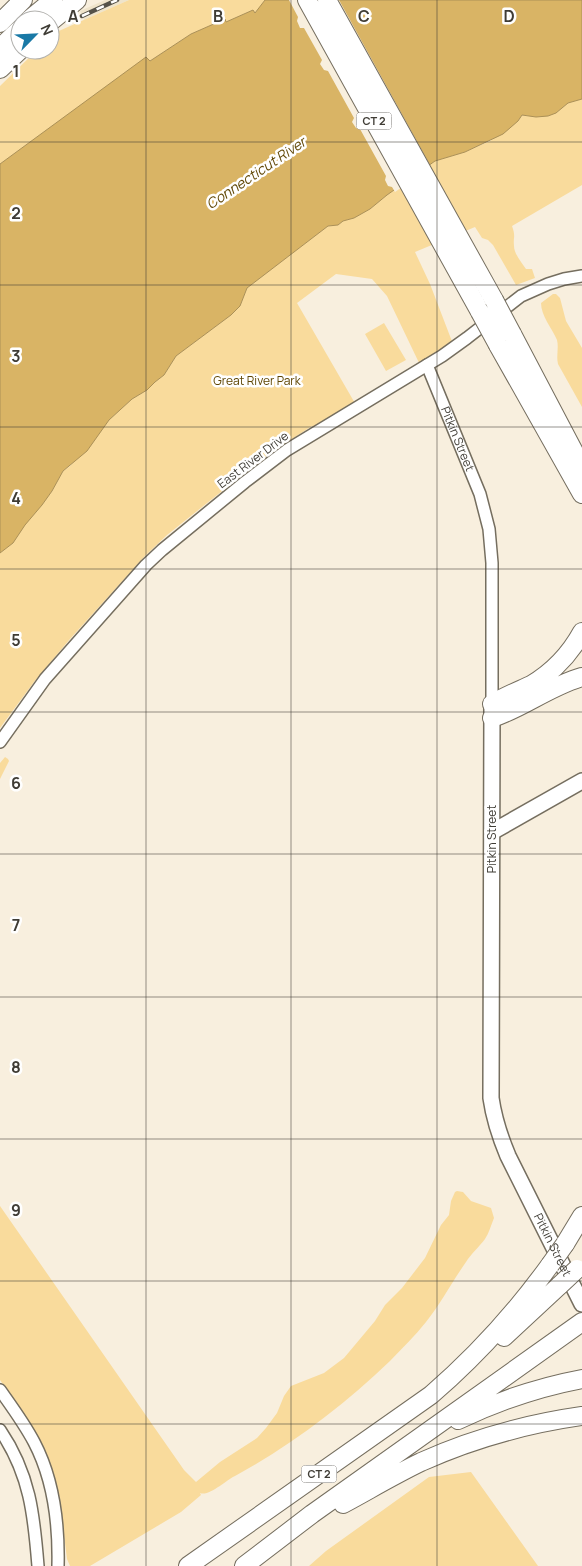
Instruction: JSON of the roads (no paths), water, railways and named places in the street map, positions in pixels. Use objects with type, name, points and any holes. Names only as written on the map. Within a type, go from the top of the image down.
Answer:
[{"type":"highway","points":[[0,15],[10,0]]},
{"type":"highway","points":[[0,22],[23,0]]},
{"type":"highway","points":[[40,10],[52,0]]},
{"type":"highway","points":[[60,14],[77,0]]},
{"type":"highway","name":"CT 2","points":[[307,0],[449,238],[494,300],[505,339],[581,495]]},
{"type":"highway","name":"CT 2","points":[[327,0],[449,238],[480,312],[505,339],[582,467]]},
{"type":"highway","points":[[0,48],[10,38]]},
{"type":"highway","points":[[0,69],[10,60]]},
{"type":"highway","points":[[505,339],[550,395],[582,452]]},
{"type":"highway","points":[[492,711],[548,673],[568,654],[582,632]]},
{"type":"highway","points":[[492,711],[511,711],[561,685],[582,677]]},
{"type":"highway","name":"CT 2","points":[[188,1566],[413,1409],[449,1380],[511,1314],[550,1265],[582,1216]]},
{"type":"highway","points":[[449,1380],[491,1350],[580,1267]]},
{"type":"highway","name":"CT 2","points":[[244,1566],[419,1438],[581,1325]]},
{"type":"highway","points":[[419,1438],[508,1399],[546,1387],[582,1379]]},
{"type":"highway","points":[[279,1539],[398,1474],[442,1453],[513,1429],[582,1416]]},
{"type":"main road","name":"Pitkin Street","points":[[492,711],[492,1108],[501,1140],[508,1156],[582,1304]]},
{"type":"main road","points":[[492,832],[582,781]]},
{"type":"street","name":"East River Drive","points":[[0,742],[49,675],[138,574],[162,550],[279,456],[466,340],[525,294],[553,282],[582,276]]},
{"type":"street","name":"Pitkin Street","points":[[427,365],[480,494],[489,529],[492,563],[492,711]]},
{"type":"street","points":[[1,1395],[23,1422],[35,1444],[48,1477],[54,1497],[57,1518],[58,1566]]},
{"type":"street","points":[[0,1430],[16,1457],[28,1489],[34,1516],[38,1566]]},
{"type":"water","name":"Connecticut River","points":[[265,0],[582,0],[582,99],[568,103],[556,113],[548,116],[522,115],[503,134],[465,152],[435,161],[370,209],[338,225],[328,226],[247,288],[240,306],[231,315],[176,356],[164,375],[147,390],[132,399],[109,420],[87,451],[63,471],[52,491],[13,543],[0,553],[0,164],[146,57],[150,61],[191,34],[225,19],[226,22],[253,10],[255,13]]},
{"type":"railway","points":[[82,16],[117,0]]},
{"type":"park label","name":"Great River Park","points":[[257,381]]}]
